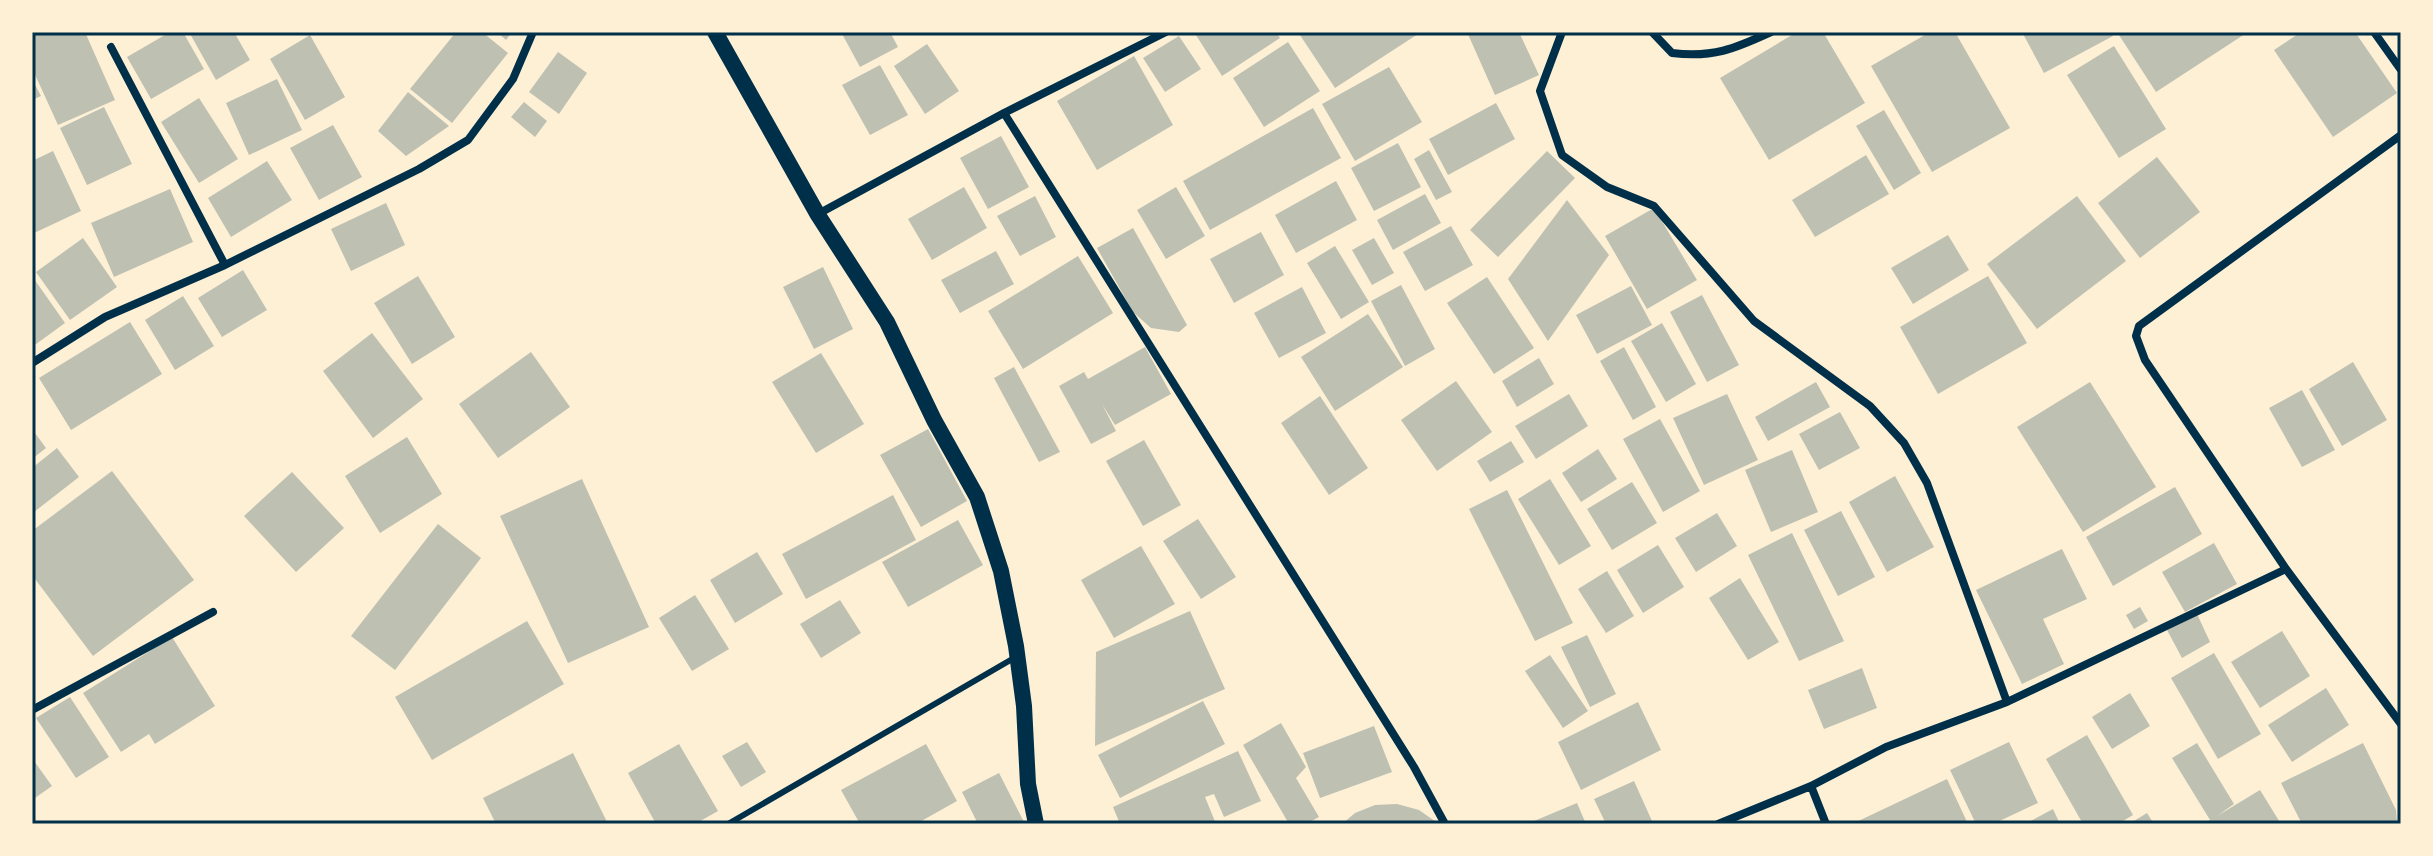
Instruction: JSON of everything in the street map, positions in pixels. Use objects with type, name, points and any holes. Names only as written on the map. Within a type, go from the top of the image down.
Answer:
[{"type":"main road","points":[[715,32],[818,215],[887,322],[977,497],[1001,571],[1017,656],[1024,706],[1028,784],[1036,824]]},
{"type":"street","points":[[32,363],[105,317],[225,265],[419,169],[468,140],[513,79],[533,32]]},
{"type":"street","points":[[818,215],[1004,113],[1166,32]]},
{"type":"street","points":[[1562,32],[1540,91],[1562,155],[1607,187],[1654,206],[1754,321],[1870,406],[1904,443],[1927,483],[2007,702]]},
{"type":"street","points":[[1652,32],[1672,53],[1692,55],[1727,53],[1771,32]]},
{"type":"street","points":[[2374,32],[2401,70]]},
{"type":"street","points":[[111,47],[225,265]]},
{"type":"street","points":[[1004,113],[1414,767],[1445,824]]},
{"type":"street","points":[[2401,135],[2139,326],[2136,336],[2145,360],[2286,569],[2401,724]]},
{"type":"street","points":[[1718,824],[1811,786],[1886,747],[2007,702],[2286,569]]},
{"type":"street","points":[[32,710],[213,612]]},
{"type":"street","points":[[1811,786],[1826,824]]},
{"type":"lane","points":[[728,824],[1017,656]]},
{"type":"building","points":[[32,32],[85,32],[115,100],[58,125],[32,68]]},
{"type":"building","points":[[170,32],[183,32],[204,69],[151,99],[127,57]]},
{"type":"building","points":[[189,32],[234,32],[250,60],[216,80]]},
{"type":"building","points":[[456,32],[482,32],[508,53],[452,123],[410,89]]},
{"type":"building","points":[[497,32],[512,32],[506,40]]},
{"type":"building","points":[[841,32],[890,32],[898,47],[860,67]]},
{"type":"building","points":[[1194,32],[1276,32],[1280,38],[1222,76]]},
{"type":"building","points":[[1298,32],[1421,32],[1335,88]]},
{"type":"building","points":[[1467,32],[1519,32],[1539,75],[1495,95]]},
{"type":"building","points":[[1797,32],[1823,32],[1865,103],[1769,160],[1720,78]]},
{"type":"building","points":[[1930,32],[1955,32],[2010,128],[1932,172],[1871,66]]},
{"type":"building","points":[[2022,32],[2111,32],[2113,36],[2044,73]]},
{"type":"building","points":[[2117,32],[2248,32],[2156,92]]},
{"type":"building","points":[[2301,32],[2355,32],[2397,93],[2333,137],[2274,50]]},
{"type":"building","points":[[310,35],[345,97],[305,120],[270,59]]},
{"type":"building","points":[[1179,36],[1201,69],[1165,92],[1143,58]]},
{"type":"building","points":[[1288,42],[1320,91],[1264,127],[1233,78]]},
{"type":"building","points":[[927,44],[959,91],[925,114],[894,66]]},
{"type":"building","points":[[2114,46],[2166,129],[2119,158],[2067,75]]},
{"type":"building","points":[[558,52],[587,73],[559,114],[529,92]]},
{"type":"building","points":[[1134,56],[1173,125],[1097,170],[1057,101]]},
{"type":"building","points":[[880,65],[908,115],[870,135],[842,85]]},
{"type":"building","points":[[1389,67],[1422,122],[1355,161],[1322,104]]},
{"type":"building","points":[[32,79],[41,96],[32,100]]},
{"type":"building","points":[[277,79],[302,130],[249,155],[226,103]]},
{"type":"building","points":[[408,92],[449,126],[406,156],[378,131]]},
{"type":"building","points":[[199,98],[238,159],[199,183],[161,122]]},
{"type":"building","points":[[524,102],[547,121],[535,137],[511,117]]},
{"type":"building","points":[[1496,103],[1515,139],[1448,175],[1429,139]]},
{"type":"building","points":[[104,107],[132,164],[87,185],[60,128]]},
{"type":"building","points":[[1313,108],[1341,158],[1210,230],[1183,181]]},
{"type":"building","points":[[1884,110],[1921,173],[1894,190],[1856,126]]},
{"type":"building","points":[[333,125],[362,177],[319,200],[290,148]]},
{"type":"building","points":[[1001,136],[1029,187],[988,209],[960,158]]},
{"type":"building","points":[[1398,143],[1421,187],[1374,211],[1351,168]]},
{"type":"building","points":[[1429,150],[1452,192],[1436,200],[1414,159]]},
{"type":"building","points":[[53,151],[81,211],[32,234],[32,161]]},
{"type":"building","points":[[1547,151],[1575,178],[1498,257],[1470,230]]},
{"type":"building","points":[[1866,155],[1889,194],[1815,237],[1792,200]]},
{"type":"building","points":[[2157,157],[2200,212],[2140,258],[2098,203]]},
{"type":"building","points":[[267,161],[292,200],[231,237],[208,198]]},
{"type":"building","points":[[1336,181],[1357,220],[1296,253],[1275,215]]},
{"type":"building","points":[[964,187],[987,228],[932,260],[908,219]]},
{"type":"building","points":[[1176,187],[1205,236],[1166,259],[1137,210]]},
{"type":"building","points":[[170,189],[193,242],[114,277],[91,223]]},
{"type":"building","points":[[1425,194],[1441,223],[1393,250],[1377,220]]},
{"type":"building","points":[[1035,196],[1056,237],[1020,256],[997,216]]},
{"type":"building","points":[[2077,196],[2126,261],[2037,329],[1987,264]]},
{"type":"building","points":[[1567,200],[1609,255],[1548,341],[1508,279]]},
{"type":"building","points":[[386,203],[405,245],[351,271],[331,229]]},
{"type":"building","points":[[1654,208],[1697,280],[1647,309],[1605,236]]},
{"type":"building","points":[[1451,226],[1473,265],[1425,291],[1403,252]]},
{"type":"building","points":[[1133,228],[1187,325],[1179,332],[1151,328],[1133,312],[1097,248]]},
{"type":"building","points":[[1261,232],[1284,275],[1234,303],[1210,259]]},
{"type":"building","points":[[1948,235],[1969,270],[1913,304],[1891,268]]},
{"type":"building","points":[[83,238],[117,287],[70,320],[36,272]]},
{"type":"building","points":[[1374,238],[1394,273],[1372,285],[1352,250]]},
{"type":"building","points":[[1335,246],[1369,302],[1341,319],[1307,263]]},
{"type":"building","points":[[996,251],[1014,284],[960,313],[941,280]]},
{"type":"building","points":[[1078,256],[1113,313],[1023,369],[988,311]]},
{"type":"building","points":[[823,267],[853,329],[814,349],[783,287]]},
{"type":"building","points":[[243,270],[267,310],[222,337],[198,298]]},
{"type":"building","points":[[32,276],[65,323],[32,347]]},
{"type":"building","points":[[418,276],[455,337],[412,364],[374,303]]},
{"type":"building","points":[[1988,276],[2027,343],[1938,394],[1900,327]]},
{"type":"building","points":[[1487,277],[1534,348],[1494,374],[1447,303]]},
{"type":"building","points":[[1401,285],[1435,349],[1405,366],[1371,301]]},
{"type":"building","points":[[1631,286],[1652,325],[1597,354],[1576,315]]},
{"type":"building","points":[[1302,287],[1326,333],[1279,358],[1254,313]]},
{"type":"building","points":[[1702,295],[1739,365],[1707,382],[1670,312]]},
{"type":"building","points":[[183,296],[214,346],[175,370],[145,320]]},
{"type":"building","points":[[1368,314],[1403,367],[1335,411],[1301,357]]},
{"type":"building","points":[[130,322],[162,374],[71,430],[39,378]]},
{"type":"building","points":[[1662,323],[1696,384],[1666,402],[1631,341]]},
{"type":"building","points":[[372,333],[423,399],[373,438],[323,371]]},
{"type":"building","points":[[1145,347],[1171,394],[1115,425],[1102,404],[1116,431],[1091,444],[1059,386],[1084,372],[1088,379]]},
{"type":"building","points":[[1624,347],[1656,407],[1633,420],[1600,361]]},
{"type":"building","points":[[531,352],[570,407],[498,458],[459,404]]},
{"type":"building","points":[[821,353],[864,424],[816,453],[772,382]]},
{"type":"building","points":[[1539,358],[1554,384],[1517,407],[1502,381]]},
{"type":"building","points":[[2353,362],[2387,420],[2342,446],[2309,389]]},
{"type":"building","points":[[1014,367],[1060,452],[1039,462],[994,378]]},
{"type":"building","points":[[1456,381],[1492,432],[1437,471],[1401,420]]},
{"type":"building","points":[[1816,382],[1830,407],[1768,441],[1755,417]]},
{"type":"building","points":[[2090,382],[2156,487],[2083,532],[2017,427]]},
{"type":"building","points":[[2302,390],[2335,450],[2302,467],[2269,408]]},
{"type":"building","points":[[1569,394],[1588,426],[1536,459],[1515,426]]},
{"type":"building","points":[[1727,394],[1758,460],[1704,485],[1673,418]]},
{"type":"building","points":[[1320,396],[1368,468],[1329,495],[1281,423]]},
{"type":"building","points":[[1840,412],[1860,448],[1819,470],[1799,434]]},
{"type":"building","points":[[1660,419],[1700,491],[1663,512],[1623,439]]},
{"type":"building","points":[[32,429],[46,448],[32,459]]},
{"type":"building","points":[[928,429],[967,501],[921,527],[880,455]]},
{"type":"building","points":[[407,437],[442,494],[380,533],[345,476]]},
{"type":"building","points":[[1144,440],[1181,505],[1143,526],[1106,461]]},
{"type":"building","points":[[1511,441],[1524,462],[1490,482],[1477,461]]},
{"type":"building","points":[[57,448],[79,477],[34,512],[32,468]]},
{"type":"building","points":[[1598,449],[1617,479],[1581,502],[1562,473]]},
{"type":"building","points":[[1792,450],[1818,512],[1771,532],[1745,470]]},
{"type":"building","points":[[112,471],[194,580],[93,656],[32,575],[32,531]]},
{"type":"building","points":[[292,472],[344,528],[296,572],[244,516]]},
{"type":"building","points":[[1895,476],[1934,547],[1887,572],[1849,502]]},
{"type":"building","points":[[582,479],[649,627],[568,663],[500,516]]},
{"type":"building","points":[[1550,479],[1591,546],[1559,565],[1518,499]]},
{"type":"building","points":[[1632,482],[1657,523],[1612,550],[1587,509]]},
{"type":"building","points":[[2175,487],[2202,534],[2113,586],[2086,537]]},
{"type":"building","points":[[1507,490],[1573,623],[1535,641],[1469,509]]},
{"type":"building","points":[[893,495],[916,540],[806,599],[782,554]]},
{"type":"building","points":[[1841,511],[1875,577],[1838,596],[1804,530]]},
{"type":"building","points":[[1717,513],[1737,546],[1696,572],[1675,538]]},
{"type":"building","points":[[1198,519],[1236,577],[1201,599],[1163,541]]},
{"type":"building","points":[[958,520],[983,565],[908,607],[882,562]]},
{"type":"building","points":[[438,524],[481,558],[395,670],[351,636]]},
{"type":"building","points":[[1792,533],[1844,641],[1799,661],[1748,555]]},
{"type":"building","points":[[2214,543],[2237,584],[2185,612],[2162,572]]},
{"type":"building","points":[[1658,545],[1684,587],[1643,613],[1617,570]]},
{"type":"building","points":[[1141,546],[1175,604],[1114,638],[1081,580]]},
{"type":"building","points":[[2062,549],[2087,599],[2043,619],[2064,664],[2022,684],[1976,590]]},
{"type":"building","points":[[757,552],[783,594],[735,623],[710,580]]},
{"type":"building","points":[[1607,571],[1634,616],[1606,633],[1578,589]]},
{"type":"building","points":[[1740,578],[1779,642],[1748,660],[1709,598]]},
{"type":"building","points":[[695,595],[729,649],[692,671],[659,618]]},
{"type":"building","points":[[840,600],[861,633],[821,658],[800,624]]},
{"type":"building","points":[[2140,607],[2148,621],[2134,629],[2126,615]]},
{"type":"building","points":[[1190,611],[1225,689],[1095,746],[1096,652]]},
{"type":"building","points":[[2197,614],[2210,642],[2182,658],[2167,630]]},
{"type":"building","points":[[527,621],[564,684],[432,760],[395,697]]},
{"type":"building","points":[[2282,631],[2310,676],[2260,708],[2231,662]]},
{"type":"building","points":[[1587,635],[1616,694],[1590,707],[1561,647]]},
{"type":"building","points":[[172,637],[215,706],[155,744],[149,734],[121,752],[83,693]]},
{"type":"building","points":[[2214,653],[2261,734],[2218,759],[2171,678]]},
{"type":"building","points":[[1550,655],[1588,711],[1563,728],[1525,671]]},
{"type":"building","points":[[1862,668],[1877,708],[1824,729],[1808,690]]},
{"type":"building","points":[[2326,688],[2349,725],[2292,762],[2268,725]]},
{"type":"building","points":[[2130,693],[2150,726],[2112,749],[2092,717]]},
{"type":"building","points":[[70,697],[109,757],[76,778],[36,718]]},
{"type":"building","points":[[1203,701],[1225,744],[1120,798],[1098,755]]},
{"type":"building","points":[[1638,702],[1661,750],[1581,790],[1558,742]]},
{"type":"building","points":[[1281,723],[1306,767],[1296,778],[1319,817],[1306,824],[1289,824],[1243,745]]},
{"type":"building","points":[[1374,726],[1392,772],[1320,798],[1303,753]]},
{"type":"building","points":[[2087,735],[2133,815],[2118,824],[2083,824],[2046,759]]},
{"type":"building","points":[[747,742],[766,772],[741,787],[722,756]]},
{"type":"building","points":[[2009,742],[2038,803],[1993,824],[1976,824],[1950,770]]},
{"type":"building","points":[[2197,743],[2234,804],[2217,816],[2260,790],[2281,824],[2203,824],[2210,820],[2172,758]]},
{"type":"building","points":[[2363,743],[2396,810],[2397,824],[2302,824],[2281,783]]},
{"type":"building","points":[[679,744],[718,811],[695,824],[656,824],[628,773]]},
{"type":"building","points":[[926,744],[957,801],[916,824],[860,824],[841,790]]},
{"type":"building","points":[[1238,751],[1261,801],[1224,817],[1214,794],[1205,797],[1216,824],[1120,824],[1113,807]]},
{"type":"building","points":[[573,753],[608,824],[496,824],[483,798]]},
{"type":"building","points":[[32,758],[52,786],[32,800]]},
{"type":"building","points":[[999,773],[1025,824],[978,824],[962,792]]},
{"type":"building","points":[[1947,779],[1968,824],[1852,824]]},
{"type":"building","points":[[1634,781],[1652,821],[1606,824],[1594,799]]},
{"type":"building","points":[[1577,803],[1586,824],[1527,824]]},
{"type":"building","points":[[1397,804],[1419,810],[1439,824],[1342,824],[1355,813],[1375,805]]},
{"type":"building","points":[[2053,809],[2060,824],[2025,824]]},
{"type":"building","points":[[2147,813],[2154,824],[2129,824]]}]
